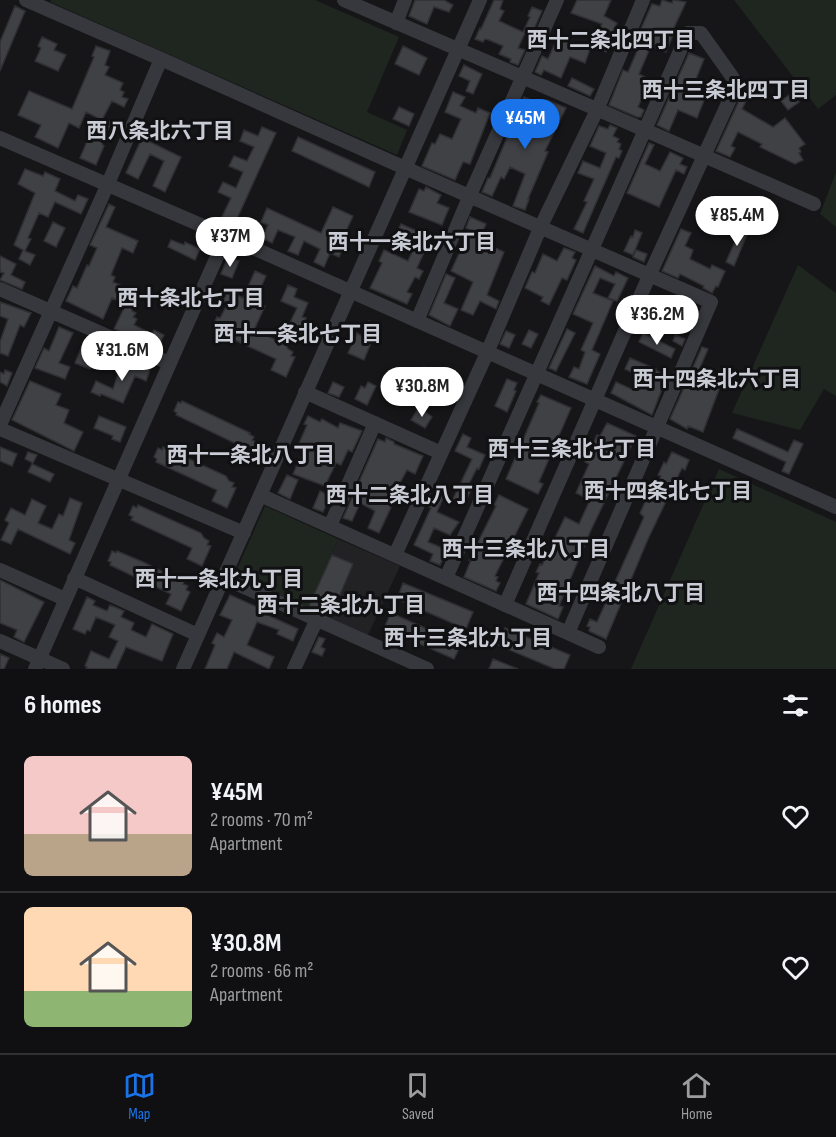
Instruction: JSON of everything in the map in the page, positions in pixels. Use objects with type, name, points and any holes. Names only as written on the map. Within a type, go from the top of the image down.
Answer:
[{"type":"street","points":[[26,0],[711,302],[568,633]]},
{"type":"street","points":[[344,0],[814,204]]},
{"type":"street","points":[[396,22],[405,0]]},
{"type":"street","points":[[183,669],[480,0]]},
{"type":"street","points":[[417,321],[556,0]]},
{"type":"street","points":[[395,555],[487,353],[541,226],[597,110],[643,0]]},
{"type":"street","points":[[446,578],[688,33],[701,33],[733,78],[735,88],[650,274],[505,605]]},
{"type":"street","points":[[160,59],[107,186],[0,427],[117,481],[244,533]]},
{"type":"street","points":[[0,138],[836,507]]},
{"type":"street","points":[[37,664],[226,236]]},
{"type":"street","points":[[0,289],[169,363]]},
{"type":"street","points":[[305,392],[441,453]]},
{"type":"street","points":[[330,526],[375,423]]},
{"type":"street","points":[[260,495],[599,647]]},
{"type":"street","points":[[0,570],[65,598]]},
{"type":"street","points":[[74,578],[198,635]]},
{"type":"street","points":[[224,578],[427,669]]},
{"type":"street","points":[[294,669],[317,619]]},
{"type":"street","points":[[0,641],[37,664],[63,669]]},
{"type":"shaded area","points":[[51,0],[315,0],[399,37],[367,112],[407,130],[397,155],[50,2]]},
{"type":"shaded area","points":[[734,0],[836,0],[836,95],[818,109]]},
{"type":"shaded area","points":[[836,172],[836,227],[820,214]]},
{"type":"shaded area","points":[[798,265],[836,293],[836,396],[824,389],[800,430],[732,413]]},
{"type":"shaded area","points":[[719,469],[836,522],[836,669],[631,669]]},
{"type":"shaded area","points":[[265,506],[338,539],[308,608],[234,576]]},
{"type":"shaded area","points":[[338,539],[400,566],[368,635],[308,608]]},
{"type":"building","points":[[415,0],[444,0],[453,5],[449,12],[434,7],[427,24],[409,16]]},
{"type":"building","points":[[494,0],[503,0],[500,9],[504,11],[499,21],[523,32],[532,7],[542,11],[531,36],[525,33],[518,48],[525,50],[518,65],[499,54],[503,46],[485,39],[483,42],[475,39]]},
{"type":"building","points":[[577,0],[611,0],[604,16],[617,23],[608,41],[610,42],[606,52],[592,45],[602,24],[571,13]]},
{"type":"building","points":[[662,0],[672,3],[673,0],[686,2],[671,34],[673,35],[666,52],[651,46],[639,74],[650,80],[638,107],[644,110],[641,117],[637,117],[609,105],[623,70],[628,72],[641,42],[636,40],[652,4],[660,6]]},
{"type":"building","points":[[15,6],[25,11],[0,71],[0,42]]},
{"type":"building","points":[[42,37],[57,44],[54,50],[66,55],[58,71],[35,61],[41,48],[38,46]]},
{"type":"building","points":[[558,37],[590,49],[585,63],[570,57],[561,78],[544,70],[541,75],[535,72],[542,56],[548,59]]},
{"type":"building","points":[[96,46],[110,51],[105,65],[109,67],[105,75],[123,83],[120,90],[124,92],[122,97],[128,99],[124,107],[112,101],[103,118],[111,122],[96,165],[80,158],[100,119],[86,112],[79,128],[69,123],[58,148],[35,137],[41,125],[18,115],[29,91],[72,109],[94,57],[92,56]]},
{"type":"building","points":[[403,46],[427,58],[419,75],[395,64]]},
{"type":"building","points":[[689,53],[704,59],[696,79],[710,85],[697,118],[678,110],[669,131],[657,125]]},
{"type":"building","points":[[464,65],[482,74],[473,94],[466,91],[470,81],[459,76]]},
{"type":"building","points":[[572,78],[594,89],[590,96],[568,86]]},
{"type":"building","points":[[744,86],[749,95],[742,109],[773,127],[785,118],[805,144],[799,148],[803,160],[795,164],[760,147],[762,144],[738,132],[731,146],[735,148],[730,157],[716,151]]},
{"type":"building","points":[[453,92],[465,97],[460,106],[476,113],[478,108],[490,113],[470,164],[463,162],[455,180],[422,166],[432,143],[435,144],[440,134],[452,139],[461,119],[445,112]]},
{"type":"building","points":[[792,93],[799,102],[788,110],[781,101]]},
{"type":"building","points":[[524,97],[537,103],[527,126],[541,132],[550,111],[544,108],[547,100],[566,108],[545,151],[548,152],[525,210],[513,206],[525,174],[510,167],[504,179],[501,177],[492,196],[482,192]]},
{"type":"building","points":[[399,107],[414,114],[409,126],[393,119]]},
{"type":"building","points":[[610,125],[617,128],[613,136],[619,139],[617,142],[621,144],[619,149],[622,151],[619,158],[616,157],[583,233],[574,229],[587,202],[584,201],[594,179],[578,173],[583,161],[600,168],[606,153],[590,146],[599,126],[608,129]]},
{"type":"building","points":[[262,127],[276,133],[235,223],[222,217],[231,198],[218,192],[223,182],[236,188],[243,172],[229,166],[234,156],[247,161],[254,147],[240,141],[244,130],[258,136]]},
{"type":"building","points":[[298,137],[375,172],[369,187],[292,151]]},
{"type":"building","points":[[142,138],[181,157],[165,192],[153,186],[164,161],[150,154],[138,179],[126,173]]},
{"type":"building","points":[[649,143],[654,145],[645,164],[660,171],[670,152],[683,158],[680,164],[687,167],[684,174],[676,170],[659,207],[627,193]]},
{"type":"building","points":[[25,169],[43,176],[45,172],[60,179],[55,191],[75,201],[78,195],[88,199],[81,214],[55,202],[48,217],[39,213],[25,251],[35,255],[30,265],[19,259],[23,250],[14,245],[35,193],[18,184]]},
{"type":"building","points":[[426,187],[441,195],[437,203],[449,208],[442,225],[409,212],[419,189],[424,191]]},
{"type":"building","points":[[109,204],[115,207],[106,227],[138,241],[133,253],[122,248],[111,275],[115,277],[113,282],[140,294],[132,311],[136,313],[133,317],[137,319],[134,325],[152,334],[154,330],[164,335],[157,348],[114,329],[126,304],[112,298],[103,319],[66,301],[73,286],[77,288],[97,248],[90,245]]},
{"type":"building","points":[[333,207],[353,216],[341,242],[345,244],[339,257],[330,253],[324,267],[314,262],[320,249],[304,241],[298,255],[288,251],[295,237],[278,230],[272,243],[262,238],[268,225],[261,222],[267,208],[321,233]]},
{"type":"building","points":[[470,217],[486,224],[479,240],[504,252],[487,295],[499,301],[496,309],[480,301],[473,315],[461,310],[473,282],[451,271],[470,230],[466,228]]},
{"type":"building","points":[[53,222],[65,228],[56,247],[44,241]]},
{"type":"building","points":[[401,224],[417,231],[411,243],[395,236]]},
{"type":"building","points":[[741,228],[748,232],[734,266],[726,262]]},
{"type":"building","points":[[681,229],[691,233],[685,246],[693,250],[690,259],[710,269],[712,265],[725,271],[718,287],[716,286],[712,293],[703,288],[704,286],[680,274],[678,278],[662,271]]},
{"type":"building","points":[[635,230],[642,233],[633,255],[624,251]]},
{"type":"building","points":[[171,240],[184,245],[185,242],[200,249],[195,260],[168,247]]},
{"type":"building","points":[[415,245],[425,250],[417,268],[423,271],[419,279],[415,277],[407,292],[412,294],[407,304],[370,288],[382,263],[379,261],[384,250],[408,261]]},
{"type":"building","points":[[564,248],[575,252],[572,258],[576,260],[567,280],[562,278],[549,305],[541,301],[543,297],[525,288],[532,272],[535,273],[543,254],[557,261]]},
{"type":"building","points":[[636,250],[647,254],[644,262],[633,257]]},
{"type":"building","points":[[0,256],[16,264],[11,275],[25,282],[22,289],[0,280],[4,273],[0,272]]},
{"type":"building","points":[[228,257],[239,261],[232,278],[221,274]]},
{"type":"building","points":[[595,266],[614,276],[616,272],[628,278],[617,301],[608,298],[615,284],[600,278],[593,293],[613,301],[592,350],[600,354],[587,384],[569,377],[574,367],[579,369],[585,352],[581,350],[593,323],[573,314]]},
{"type":"building","points":[[255,271],[266,276],[255,301],[265,306],[254,330],[285,344],[293,352],[291,356],[295,357],[286,377],[271,370],[276,359],[215,331],[216,328],[213,326],[228,303],[223,301],[228,291],[243,298]]},
{"type":"building","points":[[446,274],[455,278],[444,303],[458,309],[450,326],[429,315]]},
{"type":"building","points":[[288,285],[297,289],[294,297],[308,303],[302,317],[306,318],[303,324],[306,325],[301,335],[287,329],[297,308],[281,301]]},
{"type":"building","points":[[0,302],[31,313],[24,327],[20,325],[8,356],[0,353],[0,342],[8,319],[0,316]]},
{"type":"building","points":[[654,307],[687,321],[682,331],[650,315]]},
{"type":"building","points":[[369,321],[376,324],[364,360],[348,353],[357,333],[362,336]]},
{"type":"building","points":[[59,327],[73,333],[59,363],[70,367],[65,379],[35,368],[44,348],[49,351]]},
{"type":"building","points":[[567,329],[575,333],[556,371],[549,368]]},
{"type":"building","points":[[529,330],[538,334],[531,348],[522,344]]},
{"type":"building","points":[[506,331],[515,335],[509,348],[500,344]]},
{"type":"building","points":[[643,333],[675,349],[671,358],[639,342]]},
{"type":"building","points":[[675,335],[685,339],[682,346],[673,341]]},
{"type":"building","points":[[84,341],[94,346],[89,357],[93,361],[90,369],[75,363]]},
{"type":"building","points":[[702,347],[708,349],[699,370],[714,376],[715,372],[724,376],[703,432],[688,426],[687,429],[670,419]]},
{"type":"building","points":[[630,358],[667,376],[652,415],[611,393],[616,382],[633,390],[639,376],[625,369]]},
{"type":"building","points":[[123,359],[150,370],[146,381],[135,376],[123,403],[91,392],[96,381],[113,389]]},
{"type":"building","points":[[424,367],[437,373],[426,398],[408,389],[405,392],[399,387],[407,376],[417,383]]},
{"type":"building","points":[[5,370],[12,373],[7,386],[0,382],[0,372],[4,374]]},
{"type":"building","points":[[507,379],[517,383],[507,412],[495,406]]},
{"type":"building","points":[[30,381],[61,394],[56,405],[69,410],[64,423],[83,432],[74,451],[12,420]]},
{"type":"building","points":[[333,382],[344,387],[339,397],[328,393]]},
{"type":"building","points":[[368,382],[376,386],[367,405],[355,399],[361,386],[365,388]]},
{"type":"building","points":[[541,395],[571,408],[539,482],[543,484],[538,494],[506,479]]},
{"type":"building","points":[[182,401],[250,433],[254,437],[252,440],[256,442],[247,462],[232,455],[237,444],[176,415],[174,411],[178,402]]},
{"type":"building","points":[[419,407],[432,417],[425,428],[411,420]]},
{"type":"building","points":[[99,416],[126,427],[120,442],[112,439],[113,436],[94,428]]},
{"type":"building","points":[[308,416],[320,422],[322,419],[338,428],[340,423],[362,431],[352,452],[348,450],[341,465],[336,463],[325,486],[293,474],[303,451],[297,448],[307,425],[304,424]]},
{"type":"building","points":[[607,423],[636,436],[591,530],[559,606],[563,607],[558,619],[526,604],[539,573],[536,572],[540,564],[542,565],[565,517],[579,524],[590,500],[576,493],[589,464],[585,462],[597,435],[600,436]]},
{"type":"building","points":[[737,429],[788,452],[794,440],[803,444],[789,474],[782,471],[786,462],[733,438]]},
{"type":"building","points":[[463,434],[471,438],[467,447],[485,455],[468,486],[472,488],[464,505],[453,499],[472,459],[455,451]]},
{"type":"building","points":[[386,438],[394,444],[423,456],[415,474],[407,470],[400,483],[402,484],[400,489],[411,495],[408,504],[395,499],[379,533],[368,528],[375,511],[360,503],[352,521],[343,518],[378,439],[385,442]]},
{"type":"building","points":[[0,447],[17,454],[12,466],[0,461]]},
{"type":"building","points":[[163,447],[226,476],[234,483],[232,487],[236,488],[227,508],[212,501],[217,490],[156,462],[157,459],[154,457],[158,448],[162,450]]},
{"type":"building","points":[[28,452],[37,455],[33,463],[25,459]]},
{"type":"building","points":[[672,452],[689,460],[685,470],[682,468],[648,539],[606,639],[589,631],[590,627],[587,626],[590,619],[597,622],[644,517],[640,513],[647,498],[638,493],[641,487],[653,493],[661,476],[658,475],[664,462],[666,464]]},
{"type":"building","points":[[32,464],[54,474],[50,482],[28,472]]},
{"type":"building","points":[[287,475],[298,480],[290,499],[278,493]]},
{"type":"building","points":[[320,491],[330,496],[323,512],[313,508]]},
{"type":"building","points":[[435,492],[444,496],[437,512],[459,522],[450,535],[434,528],[428,542],[447,550],[440,565],[430,561],[433,554],[414,545],[431,508],[429,507]]},
{"type":"building","points":[[499,495],[528,509],[495,576],[498,577],[496,581],[500,583],[496,591],[464,577],[471,560],[469,560],[496,506],[494,505]]},
{"type":"building","points":[[70,498],[82,503],[69,540],[75,543],[70,554],[18,529],[11,544],[1,540],[9,523],[5,520],[11,508],[25,515],[32,499],[46,506],[38,523],[52,529],[59,514],[63,516]]},
{"type":"building","points":[[138,505],[201,533],[209,541],[207,545],[211,546],[202,566],[187,559],[192,548],[131,520],[133,517],[129,515],[133,506],[137,508]]},
{"type":"building","points":[[112,551],[143,562],[184,582],[183,584],[188,586],[186,590],[190,592],[181,611],[166,604],[171,594],[110,565],[111,562],[108,561]]},
{"type":"building","points":[[332,555],[353,564],[331,616],[309,606]]},
{"type":"building","points":[[0,580],[44,602],[24,642],[14,637],[17,630],[0,623]]},
{"type":"building","points":[[403,583],[473,612],[466,629],[397,599]]},
{"type":"building","points":[[230,595],[298,629],[293,641],[277,634],[279,630],[257,622],[247,645],[274,657],[269,669],[234,652],[227,669],[205,669],[215,645],[212,643],[217,633],[224,637],[232,620],[220,615]]},
{"type":"building","points":[[87,597],[95,601],[93,605],[107,611],[110,605],[124,611],[121,617],[134,623],[131,630],[146,637],[152,624],[173,634],[162,661],[126,647],[116,669],[86,669],[91,651],[109,659],[118,641],[109,637],[115,625],[96,617],[90,631],[87,630],[85,634],[73,629]]},
{"type":"building","points":[[391,613],[461,644],[454,659],[384,628]]},
{"type":"building","points":[[505,628],[570,655],[564,669],[555,669],[498,645]]},
{"type":"building","points":[[319,637],[325,639],[321,647],[325,649],[322,656],[312,652]]},
{"type":"building","points":[[0,654],[9,658],[4,669],[0,669]]},
{"type":"building","points":[[493,659],[518,669],[489,669]]},
{"type":"district","name":"西十二条北四丁目","points":[[611,40]]},
{"type":"district","name":"西十三条北四丁目","points":[[726,90]]},
{"type":"district","name":"西八条北六丁目","points":[[160,131]]},
{"type":"district","name":"西十一条北六丁目","points":[[412,242]]},
{"type":"district","name":"西十条北七丁目","points":[[191,298]]},
{"type":"district","name":"西十一条北七丁目","points":[[298,334]]},
{"type":"district","name":"西十四条北六丁目","points":[[717,379]]},
{"type":"district","name":"西十三条北七丁目","points":[[572,449]]},
{"type":"district","name":"西十一条北八丁目","points":[[251,455]]},
{"type":"district","name":"西十四条北七丁目","points":[[668,491]]},
{"type":"district","name":"西十二条北八丁目","points":[[410,495]]},
{"type":"district","name":"西十三条北八丁目","points":[[526,549]]},
{"type":"district","name":"西十一条北九丁目","points":[[219,579]]},
{"type":"district","name":"西十四条北八丁目","points":[[621,593]]},
{"type":"district","name":"西十二条北九丁目","points":[[341,605]]},
{"type":"district","name":"西十三条北九丁目","points":[[468,638]]}]
